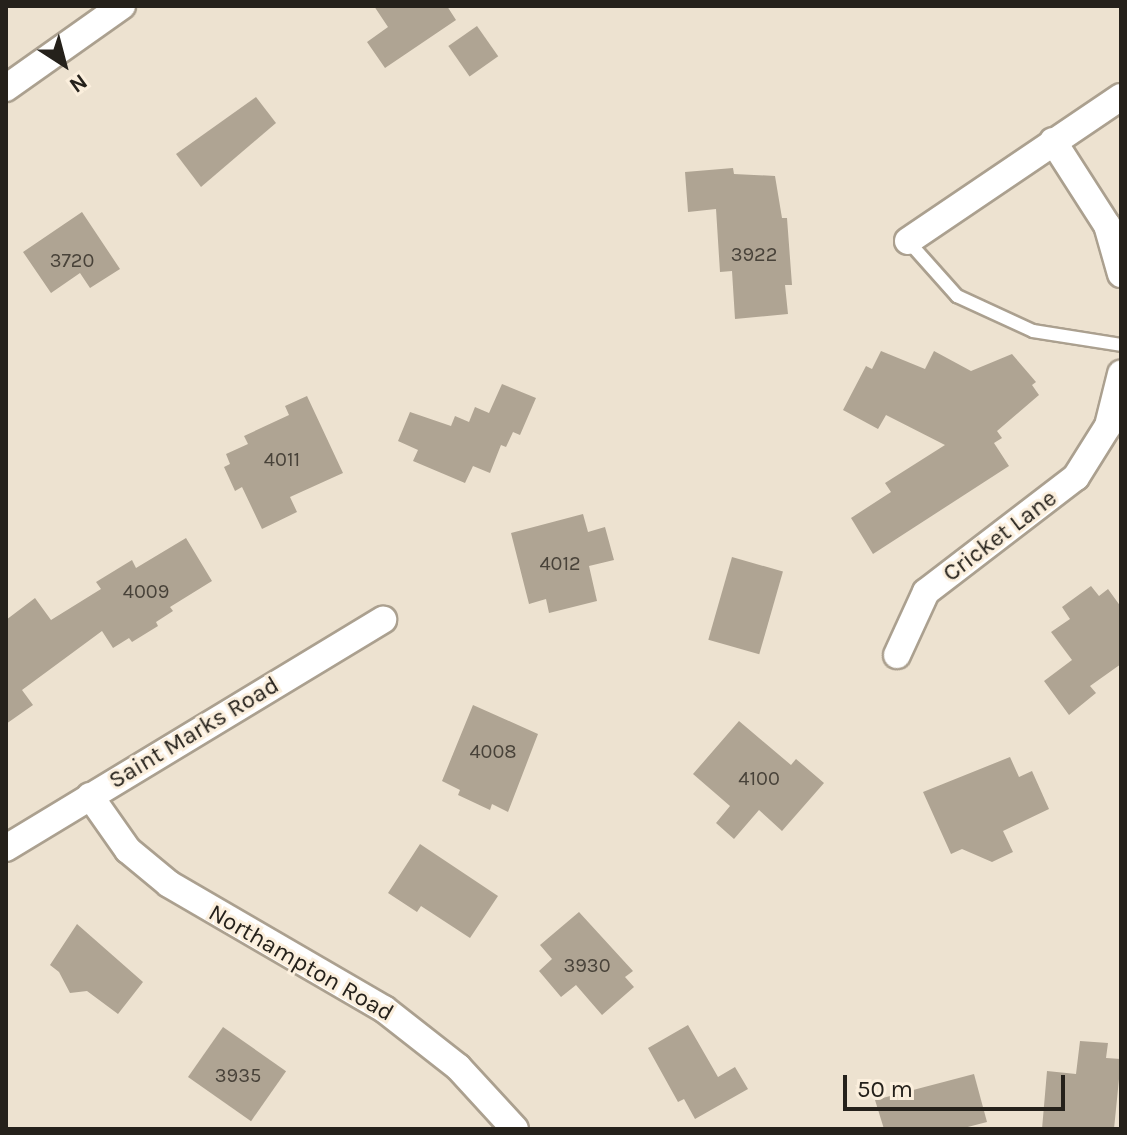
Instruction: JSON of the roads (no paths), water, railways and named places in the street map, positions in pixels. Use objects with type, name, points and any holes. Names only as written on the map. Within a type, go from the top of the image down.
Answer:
[{"type":"street","points":[[6,88],[122,6]]},
{"type":"street","points":[[908,241],[1121,97]]},
{"type":"street","points":[[1053,141],[1107,225],[1121,274]]},
{"type":"street","name":"Cricket Lane","points":[[897,655],[926,592],[1076,477],[1108,426],[1121,374]]},
{"type":"street","name":"Saint Marks Road","points":[[6,848],[383,620]]},
{"type":"street","name":"Northampton Road","points":[[90,796],[128,850],[169,884],[384,1009],[458,1067],[515,1129]]},
{"type":"lane","points":[[908,241],[957,296],[1033,331],[1121,345]]}]
